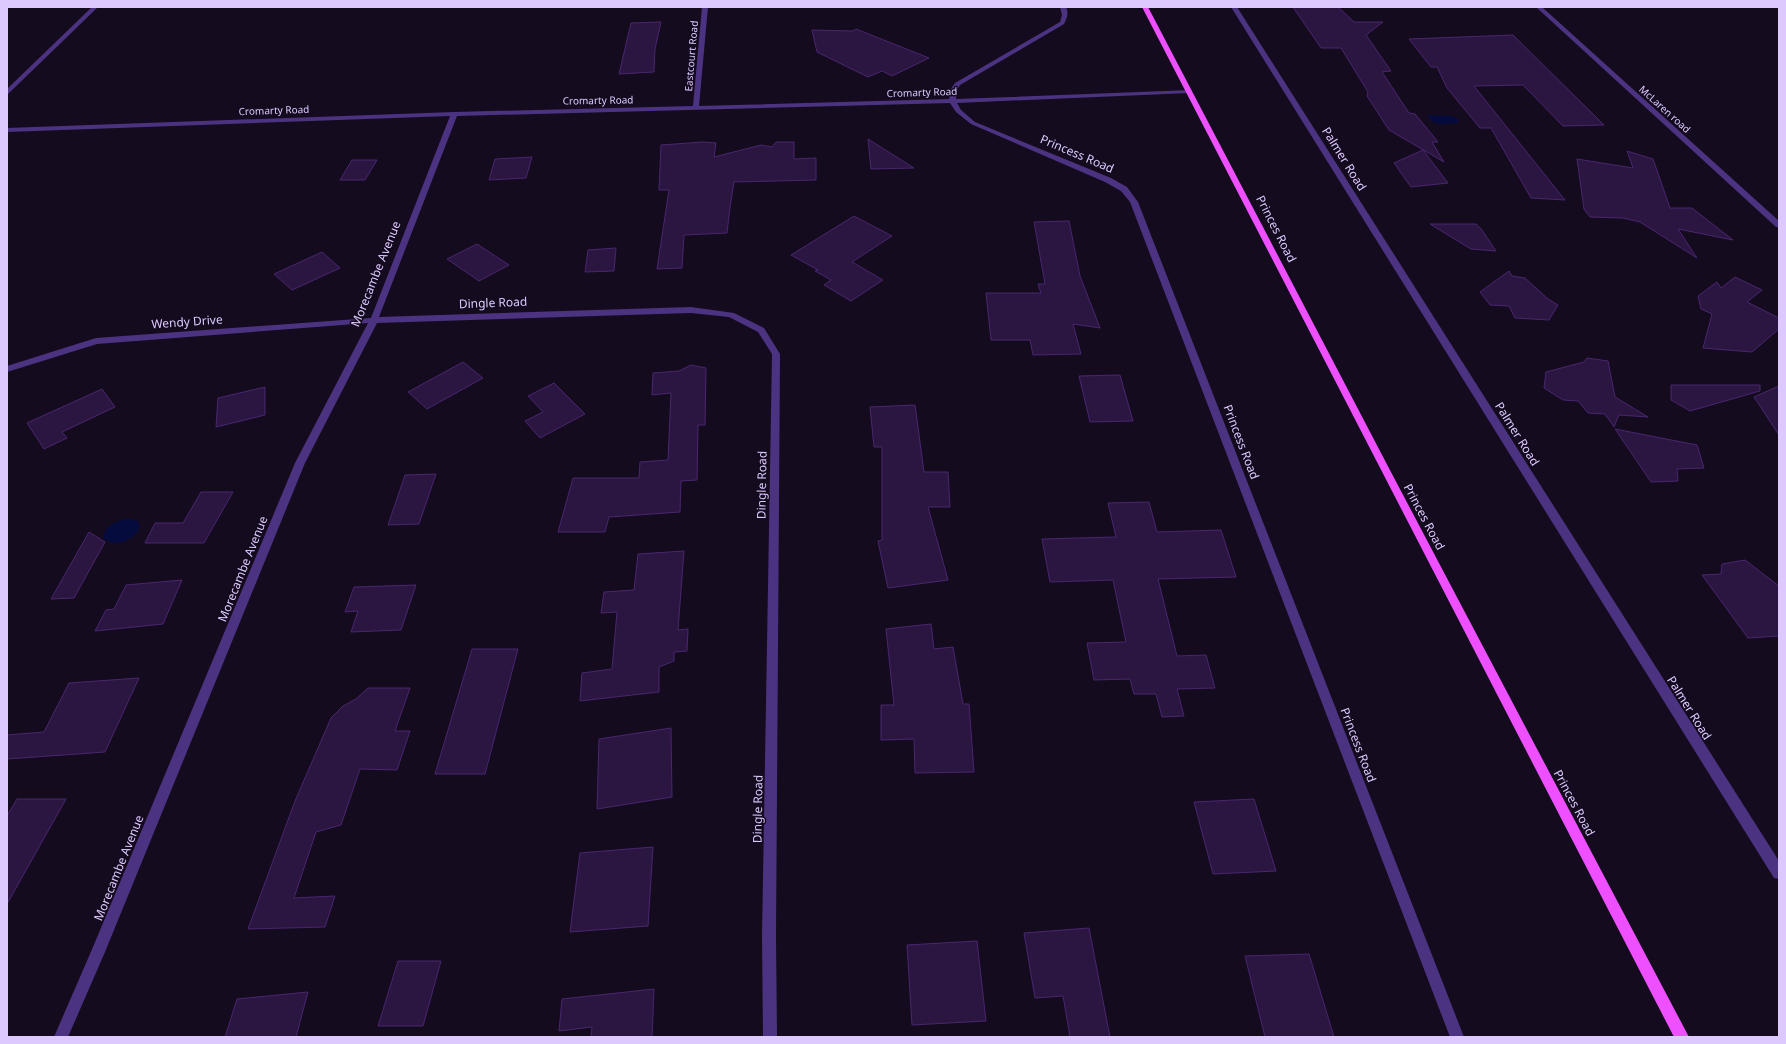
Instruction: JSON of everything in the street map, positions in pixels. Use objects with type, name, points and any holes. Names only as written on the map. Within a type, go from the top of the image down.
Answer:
[{"type":"main road","name":"Princes Road","points":[[1145,7],[1387,474],[1682,1037]]},
{"type":"street","points":[[7,93],[17,79],[95,7]]},
{"type":"street","name":"Eastcourt Road","points":[[696,108],[705,7]]},
{"type":"street","points":[[952,101],[952,91],[957,84],[1062,23],[1066,11],[1063,7]]},
{"type":"street","name":"Palmer Road","points":[[1234,7],[1779,873]]},
{"type":"street","name":"McLaren road","points":[[1538,7],[1779,225]]},
{"type":"street","name":"Cromarty Road","points":[[7,130],[454,114],[952,101],[1189,91]]},
{"type":"street","name":"Princess Road","points":[[952,101],[959,112],[973,123],[1108,180],[1124,189],[1134,202],[1457,1037]]},
{"type":"street","name":"Morecambe Avenue","points":[[61,1037],[300,463],[374,320],[454,114]]},
{"type":"street","name":"Dingle Road","points":[[374,320],[691,310],[731,315],[761,330],[776,354],[769,936],[770,1037]]},
{"type":"street","name":"Wendy Drive","points":[[7,369],[96,340],[374,320]]},
{"type":"shaded area","points":[[1427,115],[1452,116],[1459,120],[1458,123],[1437,124]]},
{"type":"shaded area","points":[[131,519],[138,521],[140,527],[130,539],[119,543],[114,543],[104,539],[106,530],[112,524],[121,520]]},
{"type":"building","points":[[1293,7],[1338,7],[1354,22],[1383,22],[1366,35],[1391,71],[1382,72],[1409,113],[1415,114],[1438,142],[1432,142],[1444,162],[1389,130],[1367,96],[1368,92],[1341,48],[1321,48]]},
{"type":"building","points":[[661,22],[655,49],[654,72],[619,74],[631,23]]},
{"type":"building","points":[[856,29],[929,58],[892,76],[882,71],[868,77],[817,52],[812,30],[853,31]]},
{"type":"building","points":[[1513,35],[1604,125],[1563,126],[1523,85],[1474,86],[1565,200],[1531,198],[1491,128],[1480,128],[1447,88],[1437,67],[1431,67],[1409,39]]},
{"type":"building","points":[[868,139],[914,168],[871,169]]},
{"type":"building","points":[[703,142],[716,143],[714,157],[761,145],[772,147],[776,142],[794,142],[794,159],[816,158],[816,180],[734,182],[727,233],[684,235],[682,268],[657,269],[669,190],[659,190],[661,145]]},
{"type":"building","points":[[1423,150],[1448,183],[1411,187],[1394,163]]},
{"type":"building","points":[[1627,151],[1653,159],[1670,208],[1692,208],[1733,240],[1678,229],[1697,258],[1640,222],[1623,218],[1590,217],[1584,209],[1577,159],[1633,168]]},
{"type":"building","points":[[532,157],[526,178],[489,180],[495,159]]},
{"type":"building","points":[[352,160],[377,160],[365,180],[340,180]]},
{"type":"building","points":[[854,216],[892,236],[852,262],[883,280],[851,301],[824,285],[831,280],[815,271],[818,270],[791,255]]},
{"type":"building","points":[[1069,221],[1080,276],[1100,328],[1073,324],[1081,354],[1033,355],[1030,340],[991,340],[986,293],[1041,293],[1038,284],[1045,284],[1034,222]]},
{"type":"building","points":[[1430,224],[1476,224],[1482,230],[1496,251],[1471,249]]},
{"type":"building","points":[[477,244],[509,265],[479,281],[447,259]]},
{"type":"building","points":[[616,248],[614,271],[585,272],[588,250]]},
{"type":"building","points":[[322,252],[340,268],[292,290],[274,274]]},
{"type":"building","points":[[1509,271],[1512,276],[1525,278],[1548,299],[1558,305],[1549,320],[1515,318],[1509,306],[1490,305],[1480,292]]},
{"type":"building","points":[[1735,277],[1762,290],[1747,302],[1779,318],[1779,329],[1752,352],[1703,348],[1712,314],[1701,309],[1698,296],[1717,282],[1721,288]]},
{"type":"building","points":[[1587,358],[1608,361],[1615,397],[1648,417],[1619,415],[1614,427],[1605,414],[1588,413],[1578,401],[1563,400],[1544,388],[1546,372],[1584,362]]},
{"type":"building","points":[[463,362],[483,378],[427,409],[408,392]]},
{"type":"building","points":[[691,365],[706,368],[705,425],[698,425],[697,480],[681,481],[680,512],[609,517],[605,532],[558,532],[573,478],[639,478],[640,462],[668,460],[671,393],[652,395],[653,373],[679,371]]},
{"type":"building","points":[[1120,375],[1133,421],[1090,422],[1079,376]]},
{"type":"building","points":[[554,383],[585,414],[540,438],[525,421],[543,412],[528,396]]},
{"type":"building","points":[[1671,385],[1760,385],[1760,391],[1690,411],[1671,400]]},
{"type":"building","points":[[1779,386],[1779,435],[1754,397]]},
{"type":"building","points":[[265,387],[265,415],[216,427],[218,398]]},
{"type":"building","points":[[102,389],[115,407],[62,432],[67,438],[44,449],[27,423]]},
{"type":"building","points":[[915,405],[924,472],[948,472],[950,507],[928,507],[948,580],[888,588],[878,541],[882,540],[882,447],[874,447],[870,407]]},
{"type":"building","points":[[1615,429],[1697,445],[1704,468],[1677,469],[1678,481],[1651,482]]},
{"type":"building","points":[[436,474],[419,524],[388,525],[405,475]]},
{"type":"building","points":[[201,492],[233,492],[204,543],[145,543],[155,523],[183,523]]},
{"type":"building","points":[[1149,502],[1157,532],[1221,530],[1236,577],[1158,579],[1177,656],[1206,655],[1215,688],[1177,689],[1184,716],[1162,717],[1156,694],[1134,694],[1130,679],[1094,680],[1087,643],[1126,642],[1113,580],[1050,582],[1042,539],[1116,537],[1108,503]]},
{"type":"building","points":[[89,532],[105,542],[74,598],[51,599]]},
{"type":"building","points":[[684,551],[678,630],[688,629],[687,651],[674,652],[674,661],[659,667],[659,692],[580,701],[582,673],[612,669],[617,612],[601,613],[604,592],[634,590],[638,554]]},
{"type":"building","points":[[1745,560],[1779,586],[1779,636],[1748,638],[1702,575],[1721,574],[1722,564]]},
{"type":"building","points":[[182,580],[163,624],[95,631],[106,610],[114,609],[126,585]]},
{"type":"building","points":[[416,585],[401,630],[351,632],[358,611],[345,612],[354,587]]},
{"type":"building","points":[[931,624],[934,649],[953,647],[963,704],[969,704],[974,772],[915,773],[914,739],[881,740],[881,705],[894,705],[886,629]]},
{"type":"building","points":[[472,649],[518,649],[485,774],[435,774]]},
{"type":"building","points":[[139,678],[105,752],[7,759],[7,735],[44,732],[69,683]]},
{"type":"building","points":[[368,688],[410,688],[395,731],[410,731],[397,770],[360,769],[341,825],[316,832],[294,898],[335,896],[325,927],[248,929],[295,801],[331,718],[343,706],[356,699]]},
{"type":"building","points":[[671,728],[672,797],[597,809],[599,739]]},
{"type":"building","points":[[17,799],[66,799],[7,904],[7,816]]},
{"type":"building","points":[[1254,799],[1276,871],[1213,874],[1194,802]]},
{"type":"building","points":[[653,847],[648,926],[570,932],[580,853]]},
{"type":"building","points":[[1089,928],[1110,1037],[1070,1037],[1063,996],[1035,998],[1024,933]]},
{"type":"building","points":[[977,941],[986,1021],[912,1025],[907,945]]},
{"type":"building","points":[[1309,954],[1334,1037],[1265,1037],[1245,956]]},
{"type":"building","points":[[398,961],[441,961],[423,1026],[378,1026]]},
{"type":"building","points":[[654,989],[652,1037],[591,1037],[592,1027],[559,1031],[562,999]]},
{"type":"building","points":[[308,992],[296,1037],[225,1037],[237,999]]}]
